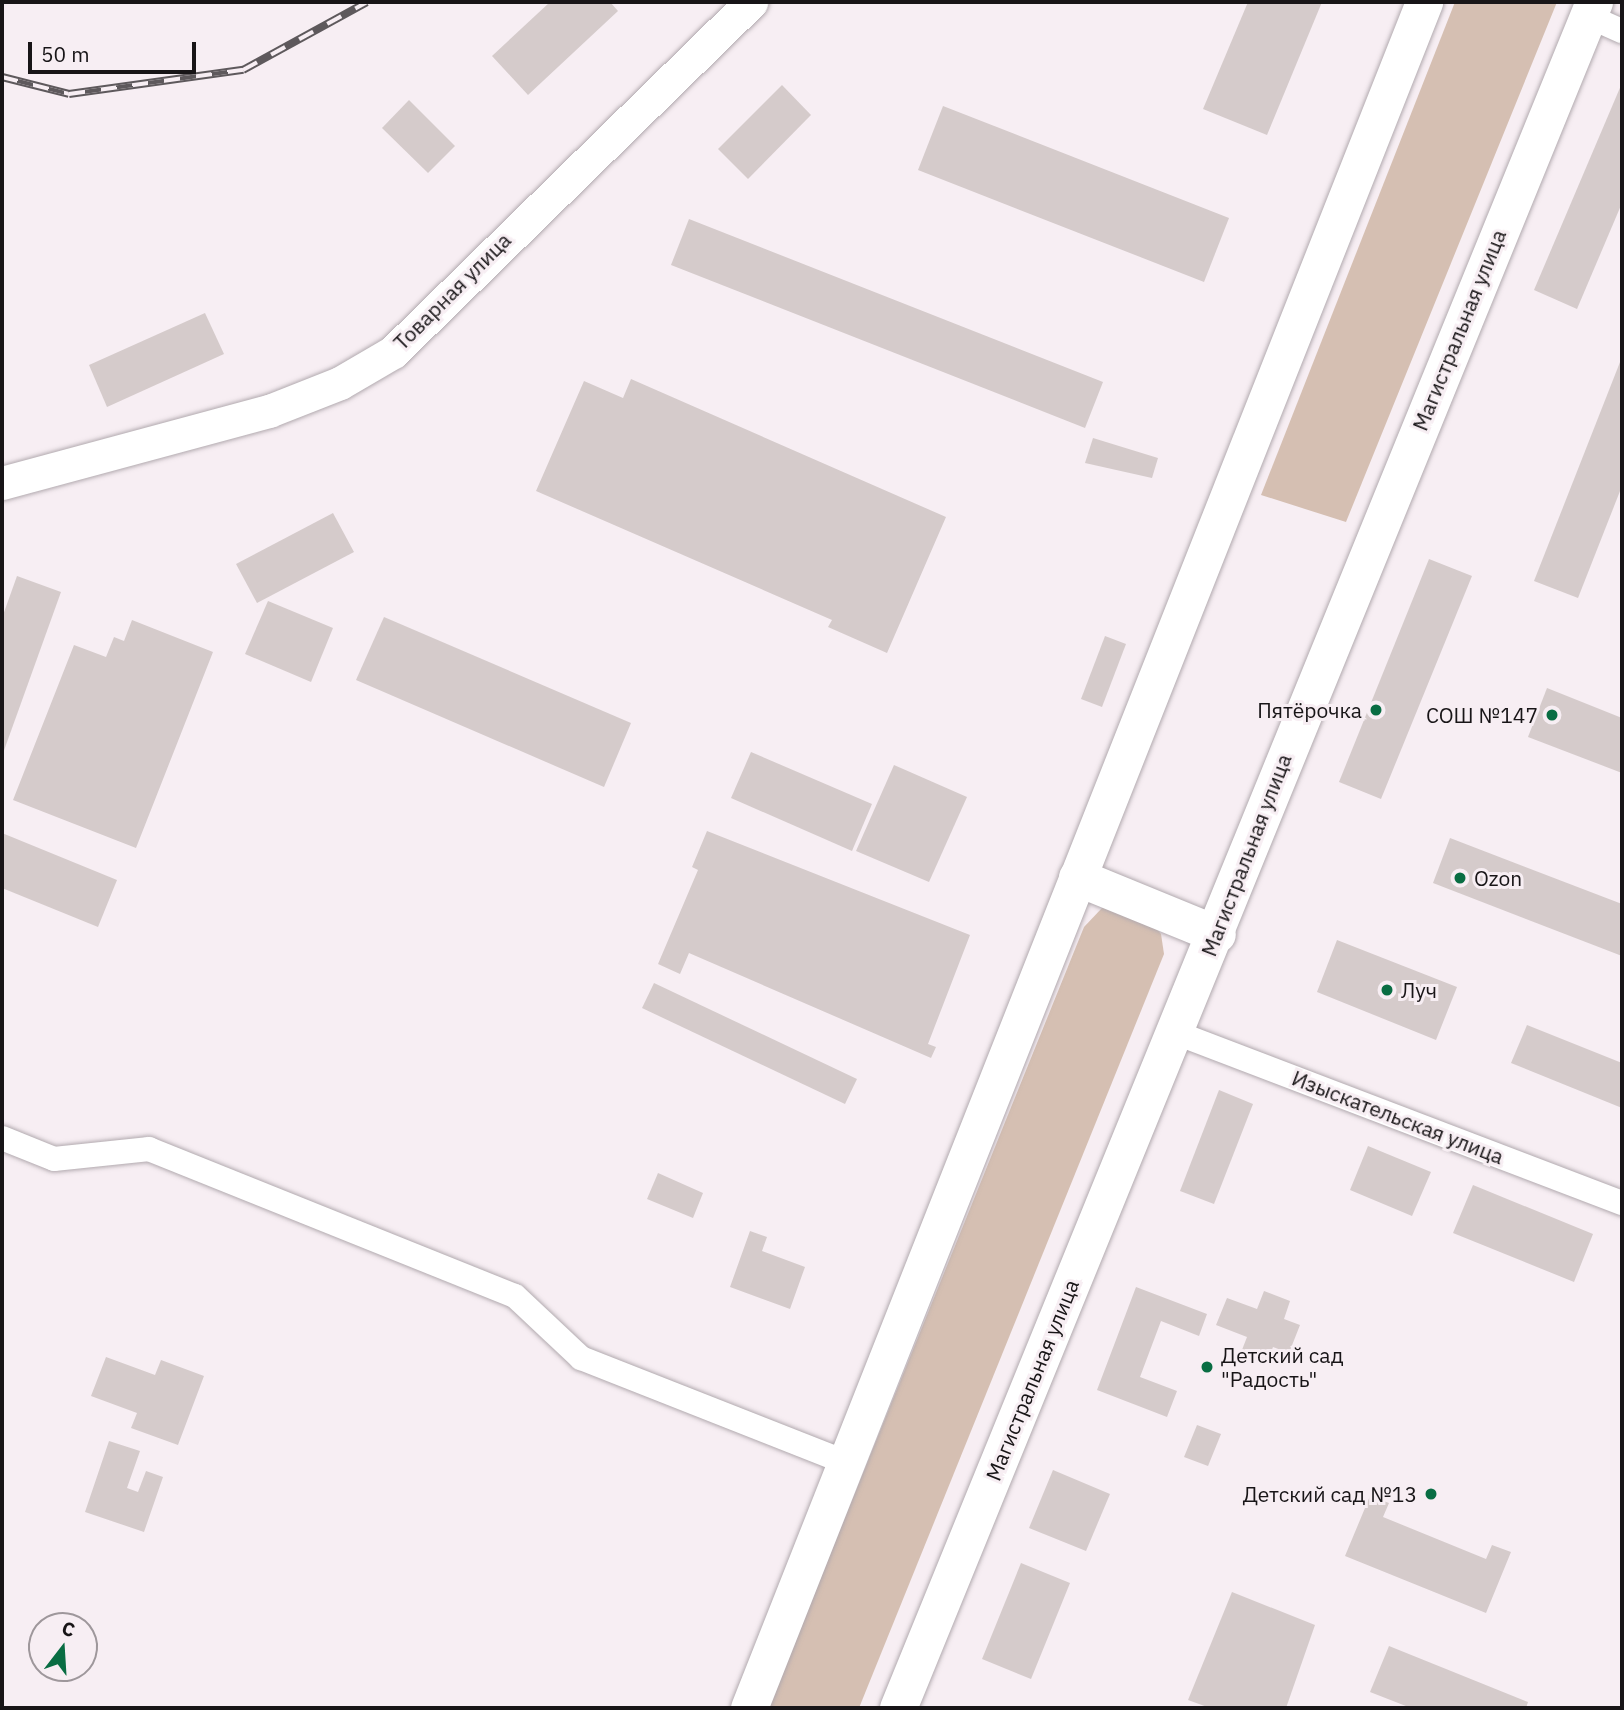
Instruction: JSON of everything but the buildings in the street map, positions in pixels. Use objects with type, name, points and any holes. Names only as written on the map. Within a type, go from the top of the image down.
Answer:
[{"type":"main road","points":[[749,1708],[1424,2]]},
{"type":"main road","name":"Магистральная улица","points":[[898,1708],[1174,1032],[1217,934],[1293,732],[1591,9]]},
{"type":"main road","points":[[1077,877],[1217,934]]},
{"type":"street","name":"Товарная улица","points":[[2,483],[269,411],[340,383],[393,352],[751,2]]},
{"type":"street","points":[[1591,9],[1622,31]]},
{"type":"street","name":"Изыскательская улица","points":[[1174,1032],[1622,1203]]},
{"type":"street","points":[[2,1138],[54,1159],[149,1149],[515,1296],[580,1358],[845,1462]]},
{"type":"shaded area","points":[[1455,2],[1557,2],[1346,522],[1261,495]]},
{"type":"shaded area","points":[[1120,905],[1145,915],[1161,934],[1164,954],[859,1708],[768,1708],[1084,927],[1102,908]]},
{"type":"railway","points":[[2,77],[69,94],[243,70],[367,2]]},
{"type":"place","name":"Пятёрочка","points":[[1376,710]]},
{"type":"place","name":"СОШ №147","points":[[1552,715]]},
{"type":"place","name":"Ozon","points":[[1460,878]]},
{"type":"place","name":"Луч","points":[[1387,990]]},
{"type":"place","name":"Детский сад \"Радость\"","points":[[1207,1367]]},
{"type":"place","name":"Детский сад №13","points":[[1431,1494]]}]
